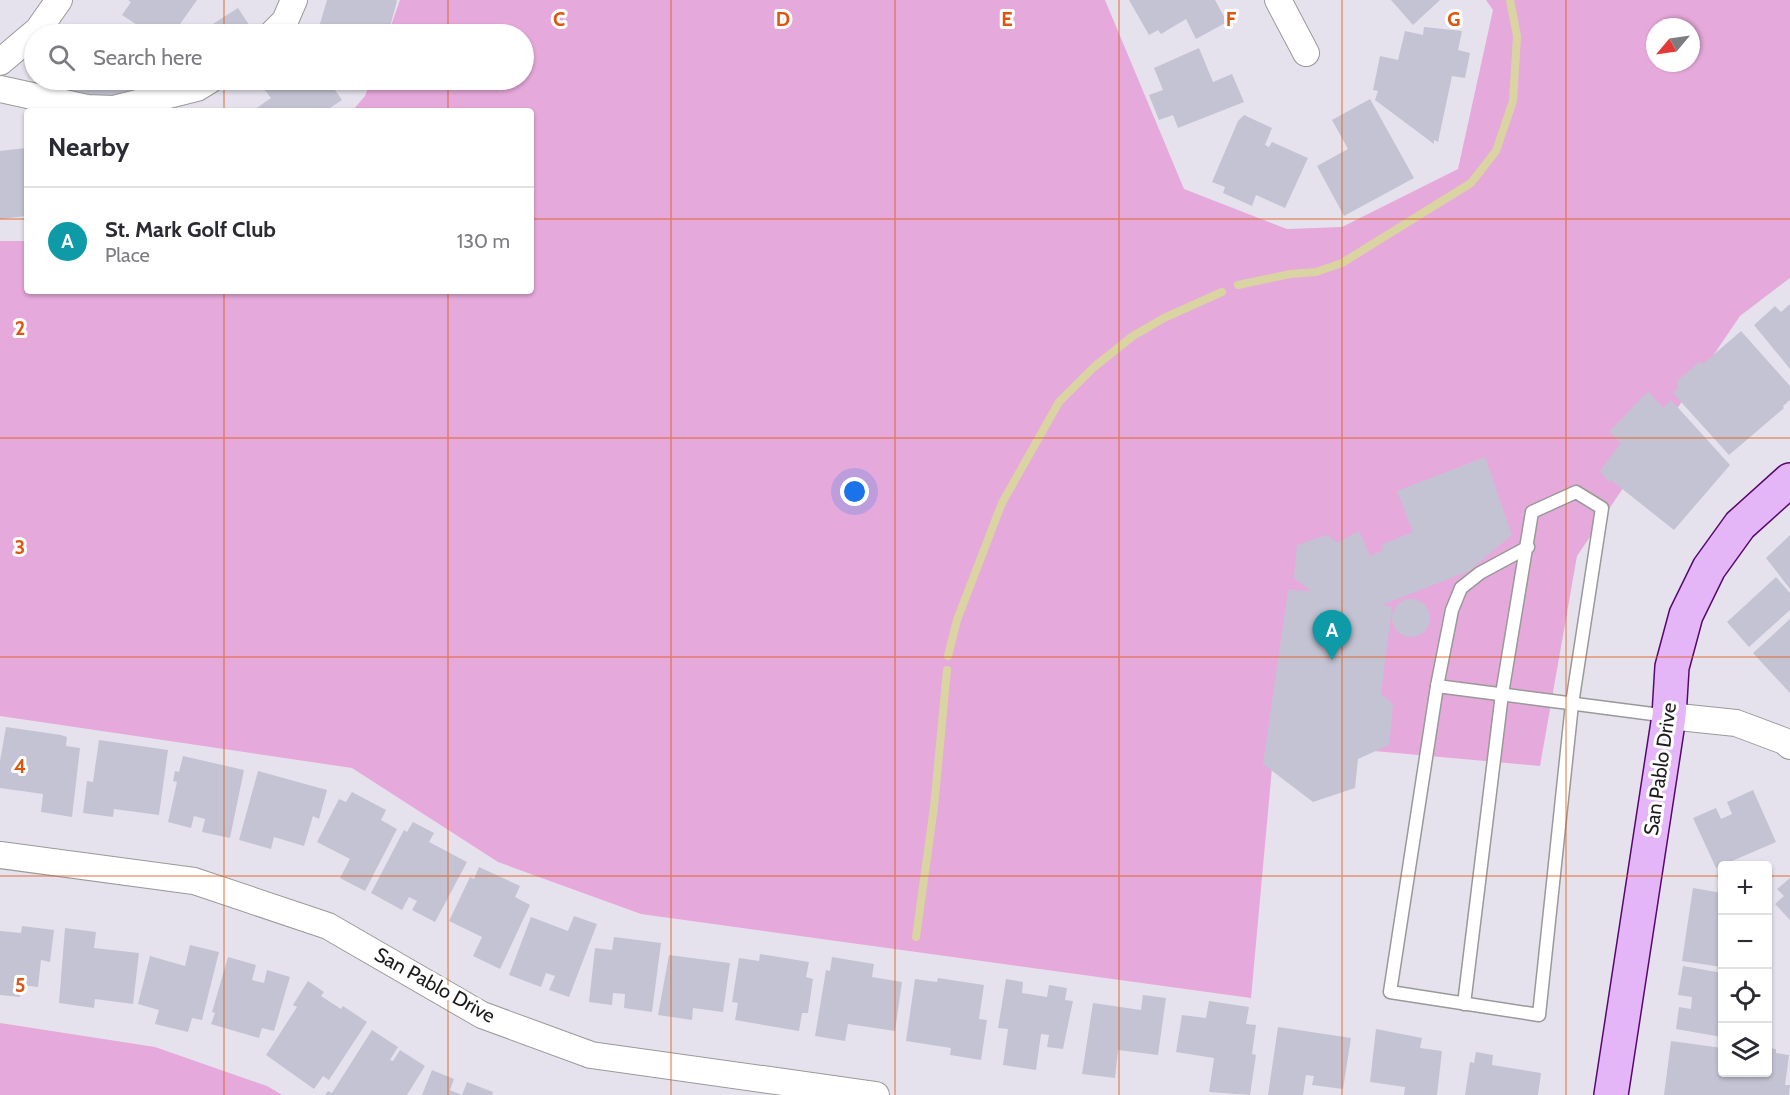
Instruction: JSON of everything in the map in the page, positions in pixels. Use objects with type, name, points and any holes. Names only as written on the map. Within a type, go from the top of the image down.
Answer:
[{"type":"street","points":[[42,24],[59,0]]},
{"type":"street","points":[[282,24],[294,0]]},
{"type":"street","points":[[1278,0],[1306,53]]},
{"type":"street","points":[[0,62],[24,42]]},
{"type":"street","points":[[0,88],[87,108]]},
{"type":"street","points":[[118,108],[189,90]]},
{"type":"street","name":"San Pablo Drive","points":[[1611,1095],[1669,716],[1672,667],[1686,615],[1709,568],[1740,525],[1790,480]]},
{"type":"street","points":[[1669,716],[1736,723],[1784,741],[1790,746]]},
{"type":"street","name":"San Pablo Drive","points":[[0,855],[194,881],[328,926],[482,1014],[591,1055],[876,1095]]},
{"type":"lane","points":[[1464,1004],[1502,694],[1528,547],[1532,512],[1576,492],[1602,508],[1572,704],[1539,1015],[1464,1004],[1390,992],[1437,686],[1452,610],[1461,588],[1480,573],[1528,547]]},
{"type":"lane","points":[[1437,686],[1669,716]]},
{"type":"shaded area","points":[[400,0],[1105,0],[1184,189],[1287,229],[1342,227],[1458,169],[1493,10],[1486,0],[1790,0],[1790,278],[1740,316],[1577,556],[1540,766],[1363,750],[1275,735],[1251,998],[641,914],[498,862],[352,768],[0,716],[0,241],[24,241],[24,294],[534,294],[534,108],[355,108],[367,90],[534,90],[534,24],[392,24]]},
{"type":"shaded area","points":[[0,1023],[155,1047],[267,1086],[282,1095],[0,1095]]},
{"type":"building","points":[[128,0],[197,0],[180,24],[136,24],[122,15],[131,2]]},
{"type":"building","points":[[327,0],[397,1],[391,24],[320,24]]},
{"type":"building","points":[[1129,0],[1215,0],[1227,22],[1196,39],[1186,19],[1161,34],[1158,30],[1149,35]]},
{"type":"building","points":[[1391,0],[1440,0],[1413,25]]},
{"type":"building","points":[[238,8],[248,24],[213,24]]},
{"type":"building","points":[[1424,27],[1462,31],[1458,50],[1470,53],[1465,78],[1452,76],[1438,142],[1434,140],[1434,144],[1375,100],[1378,91],[1373,90],[1380,56],[1398,60],[1405,31],[1423,35]]},
{"type":"building","points":[[1199,48],[1213,82],[1232,74],[1244,102],[1178,128],[1173,115],[1159,120],[1149,95],[1163,90],[1154,68]]},
{"type":"building","points":[[58,90],[130,90],[129,100],[58,92]]},
{"type":"building","points":[[265,90],[335,90],[342,100],[330,108],[256,108],[271,98]]},
{"type":"building","points":[[1370,99],[1414,178],[1344,216],[1317,166],[1348,149],[1332,120]]},
{"type":"building","points":[[1244,115],[1272,128],[1265,145],[1269,147],[1272,142],[1308,158],[1285,208],[1256,195],[1252,206],[1223,193],[1225,187],[1212,182],[1238,121]]},
{"type":"building","points":[[24,148],[24,216],[0,219],[0,151]]},
{"type":"building","points":[[1790,304],[1790,369],[1754,325],[1775,306],[1781,312]]},
{"type":"building","points":[[1741,331],[1790,386],[1790,400],[1783,406],[1784,408],[1729,455],[1673,393],[1678,388],[1677,381],[1699,362],[1704,363]]},
{"type":"building","points":[[1648,391],[1663,408],[1671,400],[1730,465],[1674,530],[1611,480],[1609,482],[1600,471],[1621,443],[1609,432]]},
{"type":"building","points":[[1485,457],[1512,535],[1469,571],[1382,605],[1392,607],[1381,694],[1393,704],[1389,745],[1358,759],[1355,788],[1313,802],[1263,764],[1288,590],[1311,591],[1294,578],[1297,545],[1327,535],[1337,543],[1359,531],[1370,556],[1383,550],[1381,545],[1413,532],[1397,491]]},
{"type":"building","points":[[1790,535],[1790,589],[1766,558]]},
{"type":"building","points":[[1776,577],[1790,593],[1790,610],[1749,647],[1727,622]]},
{"type":"building","points":[[1411,599],[1425,604],[1430,618],[1425,632],[1411,637],[1397,632],[1392,618],[1397,604]]},
{"type":"building","points":[[1790,619],[1790,693],[1753,653]]},
{"type":"building","points":[[6,727],[61,735],[67,737],[66,746],[80,748],[72,817],[41,812],[43,794],[0,788],[0,761]]},
{"type":"building","points":[[99,740],[168,750],[159,815],[114,809],[113,817],[83,813],[87,781],[93,782]]},
{"type":"building","points":[[183,756],[244,770],[230,838],[202,832],[205,819],[194,816],[191,828],[168,822],[177,782],[173,781],[175,771],[179,772]]},
{"type":"building","points":[[258,771],[327,790],[319,819],[313,816],[304,846],[274,837],[271,849],[239,840]]},
{"type":"building","points":[[1753,790],[1776,842],[1732,861],[1718,861],[1716,868],[1693,818],[1716,808],[1721,819],[1732,814],[1727,802]]},
{"type":"building","points":[[352,792],[386,810],[381,820],[397,829],[365,891],[340,878],[350,859],[317,842],[339,799],[346,802]]},
{"type":"building","points":[[413,822],[434,833],[429,842],[467,862],[435,922],[412,910],[417,901],[409,897],[402,910],[371,893],[404,830],[407,832]]},
{"type":"building","points":[[479,867],[520,886],[515,897],[530,905],[500,969],[473,956],[482,937],[449,921],[470,877],[474,879]]},
{"type":"building","points":[[1790,878],[1790,920],[1775,904],[1784,896],[1777,889]]},
{"type":"building","points":[[1693,888],[1718,892],[1718,966],[1682,961]]},
{"type":"building","points":[[574,916],[597,924],[569,997],[549,990],[555,976],[546,973],[541,987],[509,975],[531,917],[568,931]]},
{"type":"building","points":[[22,926],[54,930],[50,962],[41,960],[38,987],[21,985],[20,997],[0,995],[0,931],[21,933]]},
{"type":"building","points":[[65,928],[96,932],[94,948],[139,953],[133,1004],[95,999],[94,1008],[59,1003]]},
{"type":"building","points":[[614,937],[661,943],[652,1012],[624,1008],[625,994],[613,993],[612,1005],[589,1002],[595,948],[612,950]]},
{"type":"building","points":[[190,945],[219,952],[202,1020],[192,1018],[188,1032],[155,1024],[159,1010],[138,1004],[150,956],[185,966]]},
{"type":"building","points":[[760,954],[809,962],[806,977],[813,979],[808,1013],[802,1013],[799,1031],[735,1020],[738,1003],[732,1002],[739,958],[759,961]]},
{"type":"building","points":[[669,955],[730,963],[723,1012],[693,1008],[692,1020],[658,1015]]},
{"type":"building","points":[[228,957],[256,965],[252,980],[264,983],[267,970],[290,977],[274,1031],[262,1028],[259,1038],[211,1024],[215,1013],[212,1012]]},
{"type":"building","points":[[832,957],[874,964],[872,977],[902,982],[895,1031],[848,1024],[845,1041],[815,1036],[826,970],[830,971]]},
{"type":"building","points":[[1683,966],[1718,972],[1718,1036],[1676,1029],[1679,1007],[1691,1009],[1692,997],[1678,995]]},
{"type":"building","points":[[938,978],[984,985],[979,1019],[987,1020],[981,1060],[950,1055],[951,1048],[906,1041],[915,979],[937,982]]},
{"type":"building","points":[[1006,979],[1023,982],[1022,993],[1047,997],[1049,985],[1067,988],[1065,1000],[1073,1001],[1063,1049],[1047,1047],[1049,1035],[1041,1034],[1036,1070],[1003,1065],[1008,1029],[998,1028]]},
{"type":"building","points":[[308,981],[324,992],[321,996],[341,1009],[343,1006],[367,1022],[329,1080],[323,1076],[314,1089],[266,1055],[297,1007],[293,1005]]},
{"type":"building","points":[[1143,995],[1166,998],[1158,1055],[1118,1050],[1115,1078],[1082,1074],[1093,1003],[1141,1010]]},
{"type":"building","points":[[1209,1001],[1249,1007],[1246,1024],[1256,1025],[1252,1054],[1256,1055],[1250,1095],[1209,1092],[1214,1058],[1176,1052],[1182,1015],[1206,1018]]},
{"type":"building","points":[[1278,1027],[1351,1038],[1343,1089],[1312,1085],[1314,1076],[1306,1075],[1303,1095],[1268,1095]]},
{"type":"building","points":[[1376,1029],[1422,1038],[1420,1048],[1442,1051],[1437,1095],[1404,1095],[1405,1087],[1370,1082]]},
{"type":"building","points":[[372,1030],[398,1047],[390,1060],[393,1061],[400,1050],[425,1066],[407,1095],[325,1095],[328,1091],[332,1093]]},
{"type":"building","points":[[1671,1041],[1718,1047],[1718,1077],[1772,1077],[1772,1048],[1776,1049],[1776,1053],[1789,1055],[1785,1085],[1790,1085],[1789,1095],[1664,1095]]},
{"type":"building","points":[[1476,1052],[1493,1055],[1492,1065],[1541,1073],[1538,1095],[1465,1095],[1470,1062],[1474,1063]]},
{"type":"building","points":[[432,1070],[454,1079],[450,1090],[462,1095],[422,1095]]},
{"type":"building","points":[[467,1082],[493,1092],[492,1095],[462,1095]]},
{"type":"waterway","points":[[1238,285],[1290,274],[1316,272],[1342,263],[1471,183],[1496,151],[1513,101],[1517,36],[1510,0]]},
{"type":"waterway","points":[[948,656],[957,620],[1002,503],[1059,402],[1094,367],[1133,336],[1164,318],[1222,292]]},
{"type":"waterway","points":[[916,937],[934,807],[947,670]]},
{"type":"place","name":"St. Mark Golf Club","points":[[1332,660]]}]
